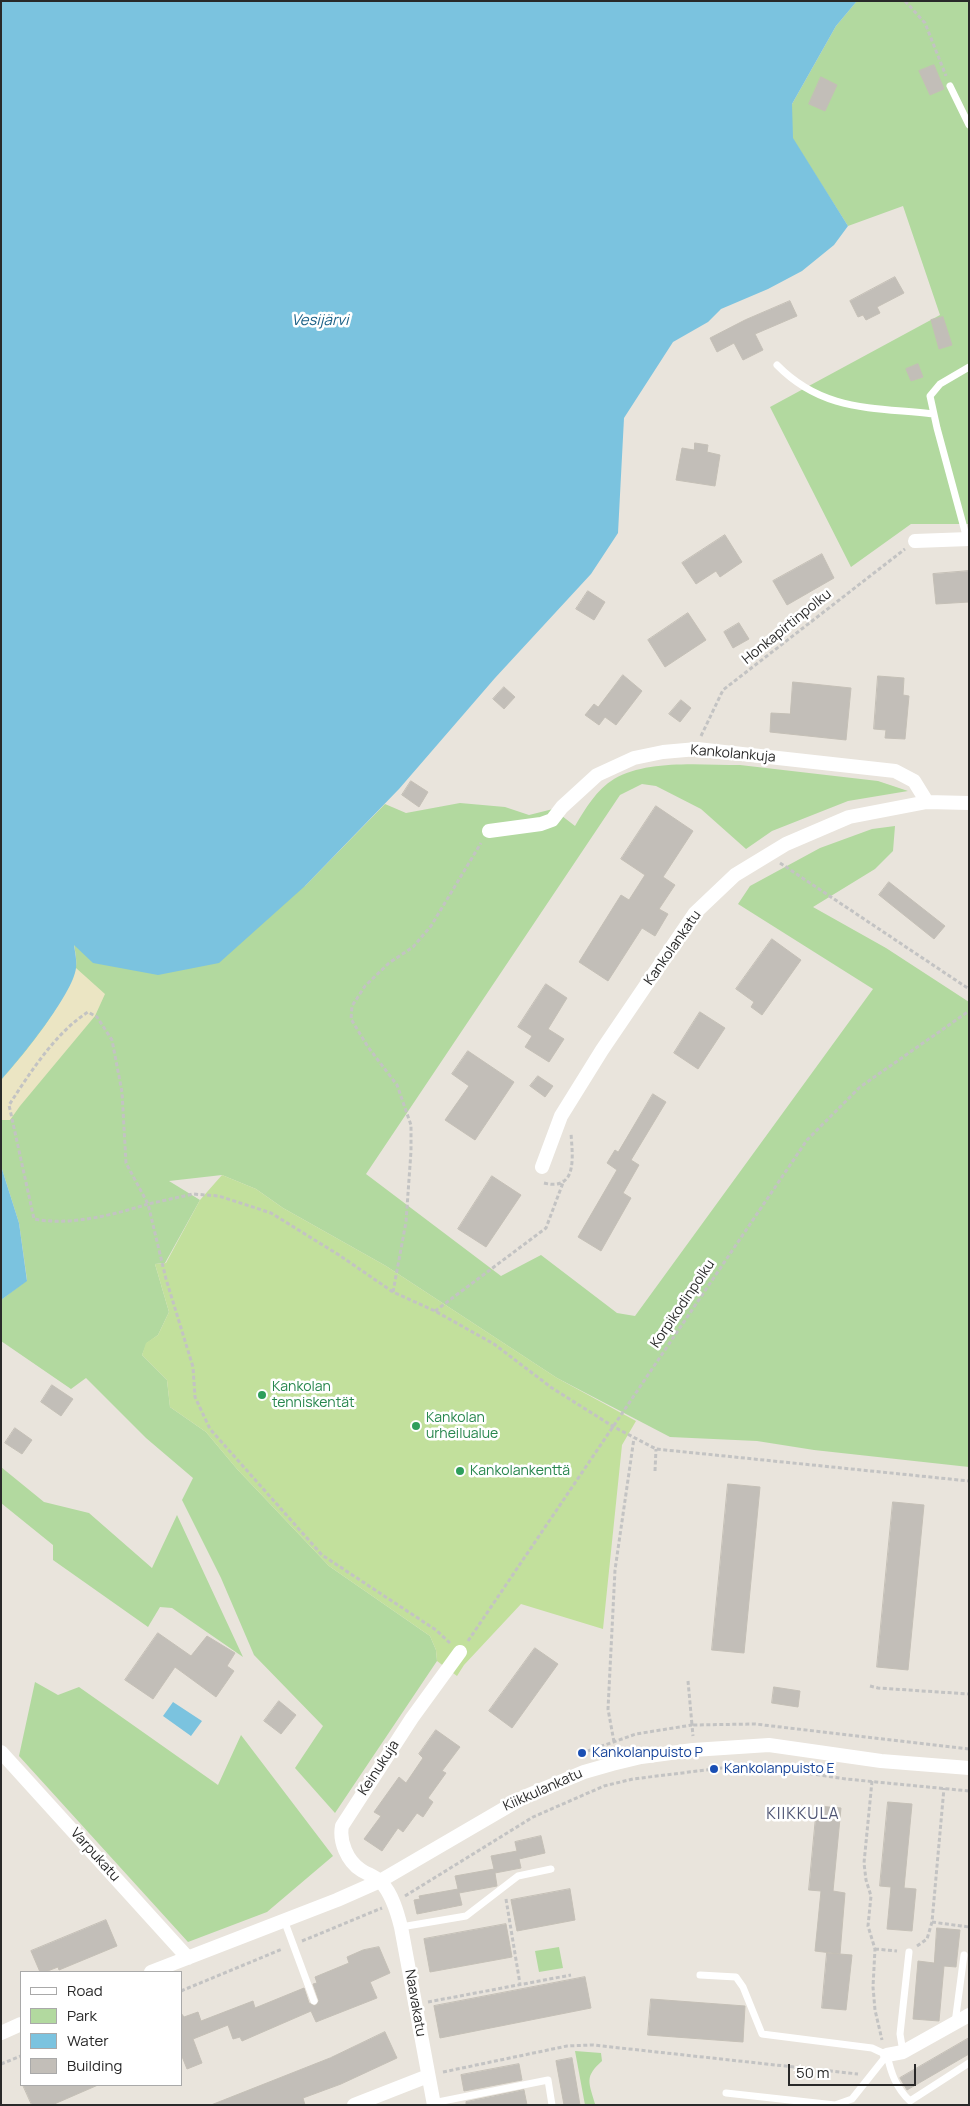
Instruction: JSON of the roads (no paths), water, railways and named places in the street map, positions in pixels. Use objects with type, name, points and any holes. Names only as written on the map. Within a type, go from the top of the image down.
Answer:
[{"type":"street","points":[[916,541],[968,539]]},
{"type":"street","name":"Kankolankuja","points":[[489,831],[540,824],[552,820],[562,807],[597,775],[634,758],[663,752],[698,749],[895,771],[914,781],[927,802]]},
{"type":"street","name":"Kankolankatu","points":[[542,1166],[561,1116],[602,1050],[695,913],[735,874],[786,844],[849,817],[927,802],[969,803]]},
{"type":"street","name":"Keinukuja","points":[[380,1881],[358,1869],[348,1855],[340,1835],[342,1826],[412,1718],[460,1652]]},
{"type":"street","name":"Kiikkulankatu","points":[[154,1971],[380,1881],[524,1796],[584,1772],[641,1757],[700,1750],[770,1745],[881,1761],[969,1768]]},
{"type":"street","name":"Varpukatu","points":[[1,1752],[188,1958]]},
{"type":"street","name":"Naavakatu","points":[[380,1881],[394,1902],[401,1927],[433,2104]]},
{"type":"street","points":[[886,2055],[903,2052],[969,2015]]},
{"type":"street","points":[[1,2032],[20,2024]]},
{"type":"street","points":[[354,2105],[428,2076]]},
{"type":"lane","points":[[950,86],[969,125]]},
{"type":"lane","points":[[778,365],[793,381],[820,396],[845,404],[933,414]]},
{"type":"lane","points":[[968,539],[933,414],[930,396],[940,384],[969,367]]},
{"type":"lane","points":[[401,1927],[466,1916],[518,1876],[551,1869]]},
{"type":"lane","points":[[284,1920],[314,2001]]},
{"type":"lane","points":[[903,2052],[900,2034],[909,1952]]},
{"type":"lane","points":[[955,2024],[964,1956]]},
{"type":"lane","points":[[700,1975],[736,1977],[743,1987],[762,2034],[872,2048],[886,2055],[891,2075],[902,2094],[910,2101],[969,2063]]},
{"type":"lane","points":[[726,2093],[835,2105],[852,2099],[886,2055]]},
{"type":"lane","points":[[433,2104],[548,2080],[552,2105]]},
{"type":"water","name":"Vesijärvi","points":[[1,1],[857,1],[836,26],[792,104],[793,138],[848,226],[834,245],[802,271],[768,289],[721,309],[708,322],[673,342],[624,418],[618,533],[591,574],[495,678],[399,789],[305,886],[219,963],[158,975],[93,963],[74,945],[76,968],[66,994],[44,1026],[1,1080]]},
{"type":"water","points":[[1,1166],[19,1223],[27,1281],[1,1300]]},
{"type":"water","points":[[173,1702],[202,1721],[191,1736],[163,1716]]},
{"type":"place","name":"Kankolan tenniskentät","points":[[262,1395]]},
{"type":"place","name":"Kankolan urheilualue","points":[[416,1426]]},
{"type":"place","name":"Kankolankenttä","points":[[460,1471]]},
{"type":"place","name":"Kankolanpuisto P","points":[[582,1753]]},
{"type":"place","name":"Kankolanpuisto E","points":[[714,1769]]},
{"type":"district","name":"KIIKKULA","points":[[803,1815]]}]
